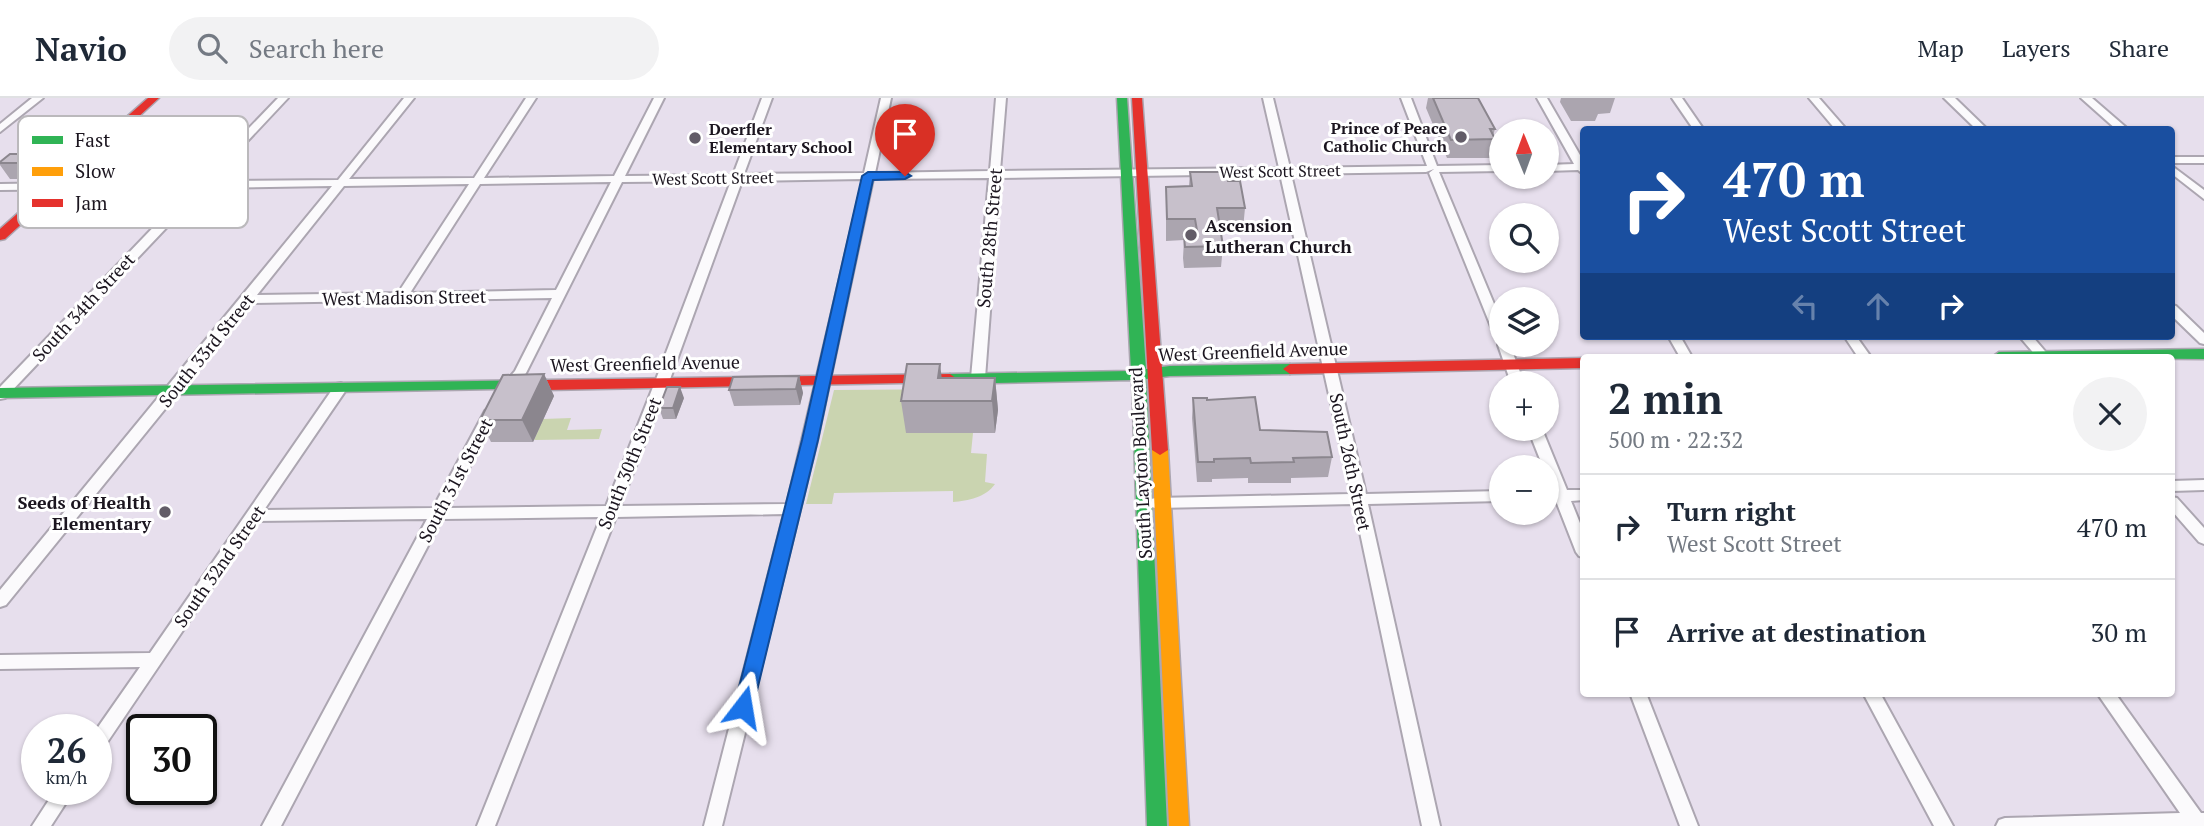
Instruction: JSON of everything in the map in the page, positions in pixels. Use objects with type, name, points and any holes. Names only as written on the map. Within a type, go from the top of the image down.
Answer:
[{"type":"main road","points":[[134,116],[154,98]]},
{"type":"main road","name":"South Layton Boulevard","points":[[1122,98],[1126,173],[1147,373]]},
{"type":"main road","name":"South Layton Boulevard","points":[[1137,98],[1143,173],[1157,826]]},
{"type":"main road","points":[[0,236],[18,220]]},
{"type":"main road","points":[[2175,355],[2204,354]]},
{"type":"main road","name":"West Greenfield Avenue","points":[[1,394],[978,378],[1580,363]]},
{"type":"main road","name":"South Layton Boulevard","points":[[1152,502],[1179,826]]},
{"type":"street","points":[[0,129],[38,98]]},
{"type":"street","name":"South 34th Street","points":[[248,134],[283,98]]},
{"type":"street","name":"South 33rd Street","points":[[0,601],[409,98]]},
{"type":"street","points":[[401,297],[531,98]]},
{"type":"street","name":"South 31st Street","points":[[271,826],[436,513],[501,395],[520,373],[659,98]]},
{"type":"street","name":"South 30th Street","points":[[486,826],[662,382],[767,98]]},
{"type":"street","points":[[713,826],[824,381],[886,98]]},
{"type":"street","name":"South 28th Street","points":[[978,378],[1001,98]]},
{"type":"street","name":"South 26th Street","points":[[1268,98],[1331,368],[1431,826]]},
{"type":"street","points":[[1406,98],[1489,308]]},
{"type":"street","points":[[1542,98],[1580,164]]},
{"type":"street","points":[[1677,98],[1696,126]]},
{"type":"street","points":[[1814,98],[1838,126]]},
{"type":"street","points":[[1949,98],[1979,126]]},
{"type":"street","points":[[2086,98],[2119,126]]},
{"type":"street","points":[[2175,160],[2204,160]]},
{"type":"street","name":"West Scott Street","points":[[248,184],[1489,168]]},
{"type":"street","points":[[1559,168],[1580,169]]},
{"type":"street","points":[[2175,172],[2204,196]]},
{"type":"street","name":"West Scott Street","points":[[0,187],[18,187]]},
{"type":"street","name":"South 34th Street","points":[[1,394],[158,228]]},
{"type":"street","name":"West Madison Street","points":[[247,299],[560,294]]},
{"type":"street","points":[[2175,312],[2204,340]]},
{"type":"street","points":[[1853,340],[1864,354]]},
{"type":"street","points":[[2029,340],[2041,354]]},
{"type":"street","points":[[1508,357],[1514,371]]},
{"type":"street","name":"South 32nd Street","points":[[112,722],[341,387]]},
{"type":"street","points":[[2175,486],[2204,485]]},
{"type":"street","points":[[1559,495],[1580,495]]},
{"type":"street","points":[[1152,502],[1489,496]]},
{"type":"street","points":[[1559,504],[1580,544]]},
{"type":"street","points":[[2175,505],[2204,538]]},
{"type":"street","points":[[254,516],[793,509]]},
{"type":"street","points":[[0,662],[154,660]]},
{"type":"street","points":[[1640,697],[1689,826]]},
{"type":"street","points":[[1873,697],[1944,826]]},
{"type":"street","points":[[2108,697],[2200,823]]},
{"type":"street","points":[[41,826],[55,805]]},
{"type":"street","points":[[2005,826],[2200,823]]},
{"type":"green space","points":[[970,389],[906,433],[973,433],[971,453],[987,454],[985,482],[995,484],[987,492],[971,499],[953,502],[953,491],[834,493],[832,504],[806,504],[834,390]]},
{"type":"green space","points":[[571,418],[567,430],[602,429],[599,439],[534,440],[543,419]]},
{"type":"building","points":[[1433,98],[1478,98],[1490,119],[1489,139],[1451,140]]},
{"type":"building","points":[[10,154],[18,154],[18,163],[0,163],[0,162]]},
{"type":"building","points":[[1190,172],[1227,172],[1228,181],[1240,181],[1245,208],[1217,208],[1223,246],[1185,247],[1184,237],[1198,236],[1195,219],[1167,219],[1166,187],[1192,186]]},
{"type":"building","points":[[907,364],[940,364],[938,378],[995,378],[992,401],[901,401]]},
{"type":"building","points":[[544,374],[522,420],[480,420],[503,375]]},
{"type":"building","points":[[799,376],[796,389],[729,390],[733,377]]},
{"type":"building","points":[[667,387],[680,387],[673,408],[659,408]]},
{"type":"building","points":[[1255,397],[1260,430],[1327,432],[1332,457],[1293,458],[1294,462],[1251,463],[1250,458],[1198,462],[1193,398],[1207,400]]},
{"type":"traffic: fast","points":[[1122,98],[1139,375],[1157,826]]},
{"type":"traffic: fast","points":[[2175,354],[2204,354]]},
{"type":"traffic: fast","points":[[950,379],[1127,376],[1170,371],[1290,369]]},
{"type":"traffic: fast","points":[[0,393],[546,385]]},
{"type":"traffic: slow","points":[[1160,450],[1179,826]]},
{"type":"traffic: jam","points":[[134,116],[154,98]]},
{"type":"traffic: jam","points":[[1137,98],[1160,450]]},
{"type":"traffic: jam","points":[[0,236],[18,220]]},
{"type":"traffic: jam","points":[[1290,369],[1580,363]]},
{"type":"traffic: jam","points":[[546,385],[950,379]]},
{"type":"place","name":"Prince of Peace Catholic Church","points":[[1461,137]]},
{"type":"place","name":"Doerfler Elementary School","points":[[695,138]]},
{"type":"place","name":"Ascension Lutheran Church","points":[[1191,235]]},
{"type":"place","name":"Seeds of Health Elementary","points":[[165,512]]},
{"type":"route","points":[[743,707],[810,440],[868,176],[905,176]]}]
